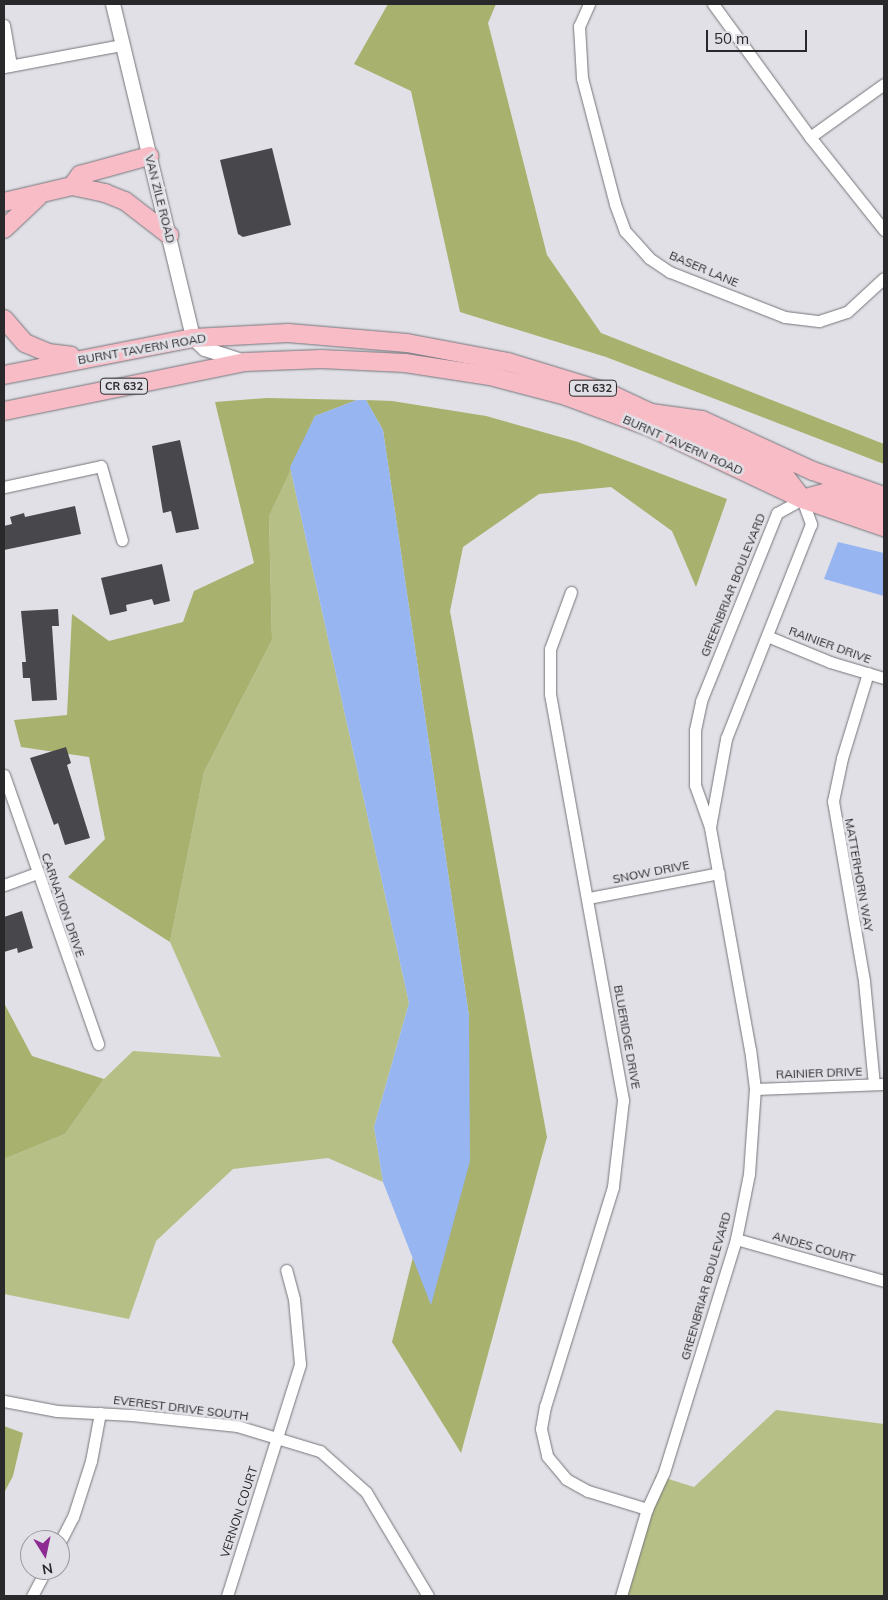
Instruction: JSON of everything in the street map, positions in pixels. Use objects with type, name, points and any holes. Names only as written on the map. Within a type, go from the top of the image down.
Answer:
[{"type":"main road","points":[[72,186],[80,176],[149,156]]},
{"type":"main road","points":[[4,202],[39,196],[72,186],[105,193],[125,201],[168,235]]},
{"type":"main road","points":[[4,229],[39,196]]},
{"type":"main road","points":[[4,319],[25,342],[48,353],[87,358]]},
{"type":"main road","name":"BURNT TAVERN ROAD","points":[[4,375],[193,338],[288,333],[407,343],[508,362],[606,392],[652,413],[702,420],[813,471],[884,496]]},
{"type":"main road","name":"BURNT TAVERN ROAD","points":[[4,411],[245,362],[321,359],[405,363],[490,376],[566,396],[650,427],[802,500],[884,527]]},
{"type":"main road","points":[[652,413],[782,472],[802,500],[825,493],[884,512]]},
{"type":"street","name":"VAN ZILE ROAD","points":[[113,4],[193,338]]},
{"type":"street","name":"BASER LANE","points":[[589,4],[579,26],[582,78],[615,204],[625,231],[649,258],[670,272],[785,318],[819,321],[847,312],[884,278]]},
{"type":"street","points":[[713,4],[810,137],[884,230]]},
{"type":"street","points":[[4,25],[7,66],[122,45]]},
{"type":"street","points":[[810,137],[884,84]]},
{"type":"street","points":[[193,338],[205,349],[245,362]]},
{"type":"street","points":[[4,487],[101,466],[122,540]]},
{"type":"street","name":"GREENBRIAR BOULEVARD","points":[[621,1596],[647,1509],[664,1472],[736,1239],[749,1174],[755,1089],[710,827],[695,785],[695,730],[701,701],[777,513],[802,500],[811,524],[726,739],[710,827]]},
{"type":"street","name":"BLUERIDGE DRIVE","points":[[571,592],[556,628],[548,668],[550,694],[622,1082],[621,1129],[613,1187],[545,1406],[541,1429],[547,1456],[566,1479],[588,1491],[647,1509]]},
{"type":"street","name":"RAINIER DRIVE","points":[[767,636],[884,678]]},
{"type":"street","name":"MATTERHORN WAY","points":[[868,673],[842,758],[833,801],[864,981],[879,1084]]},
{"type":"street","name":"CARNATION DRIVE","points":[[4,775],[98,1044]]},
{"type":"street","points":[[4,885],[37,873]]},
{"type":"street","name":"SNOW DRIVE","points":[[588,898],[719,873]]},
{"type":"street","name":"RAINIER DRIVE","points":[[755,1089],[879,1084]]},
{"type":"street","name":"ANDES COURT","points":[[736,1239],[884,1282]]},
{"type":"street","name":"VERNON COURT","points":[[227,1596],[300,1364],[294,1300],[286,1270]]},
{"type":"street","name":"EVEREST DRIVE SOUTH","points":[[4,1401],[57,1411],[100,1413],[237,1426],[320,1451],[366,1492],[428,1596]]},
{"type":"street","points":[[66,1530],[76,1508],[100,1413]]},
{"type":"street","points":[[32,1596],[41,1580]]},
{"type":"green space","points":[[388,4],[496,4],[488,23],[547,255],[601,333],[884,444],[884,464],[606,357],[460,312],[411,91],[354,64]]},
{"type":"green space","points":[[267,398],[357,400],[315,416],[269,516],[272,640],[204,772],[170,942],[68,877],[105,839],[89,757],[21,747],[14,720],[67,715],[72,614],[109,641],[183,622],[194,591],[254,563],[215,402]]},
{"type":"green space","points":[[366,400],[392,401],[486,416],[578,442],[727,499],[696,587],[672,531],[611,487],[539,494],[463,547],[450,611],[547,1137],[461,1453],[392,1342],[413,1257],[431,1304],[469,1016],[383,430]]},
{"type":"green space","points":[[290,467],[409,1003],[374,1127],[383,1182],[328,1158],[233,1169],[156,1241],[129,1319],[4,1294],[4,1159],[65,1134],[104,1079],[133,1051],[221,1057],[170,942],[204,772],[272,640],[269,516]]},
{"type":"green space","points":[[4,1003],[32,1056],[104,1079],[65,1134],[4,1159]]},
{"type":"green space","points":[[776,1410],[884,1424],[884,1596],[618,1596],[656,1475],[694,1487]]},
{"type":"green space","points":[[4,1426],[23,1433],[13,1476],[4,1493]]},
{"type":"water","points":[[357,400],[366,400],[383,430],[469,1016],[470,1161],[431,1305],[383,1182],[374,1127],[409,1003],[290,467],[315,416]]},
{"type":"water","points":[[838,542],[884,553],[884,596],[824,579]]},
{"type":"building","points":[[272,148],[291,225],[243,237],[238,234],[220,160]]},
{"type":"building","points":[[180,440],[199,529],[176,533],[171,511],[163,513],[152,446]]},
{"type":"building","points":[[75,506],[81,534],[4,550],[4,526],[12,524],[10,517],[24,513],[25,517]]},
{"type":"building","points":[[162,564],[170,601],[154,605],[152,599],[126,605],[127,611],[110,615],[101,578]]},
{"type":"building","points":[[58,609],[59,626],[52,626],[57,700],[32,701],[30,678],[23,678],[22,662],[26,662],[21,611]]},
{"type":"building","points":[[66,747],[71,763],[67,765],[90,838],[65,845],[58,823],[54,825],[30,758]]},
{"type":"building","points":[[22,911],[33,948],[18,953],[17,948],[4,952],[4,917]]}]
